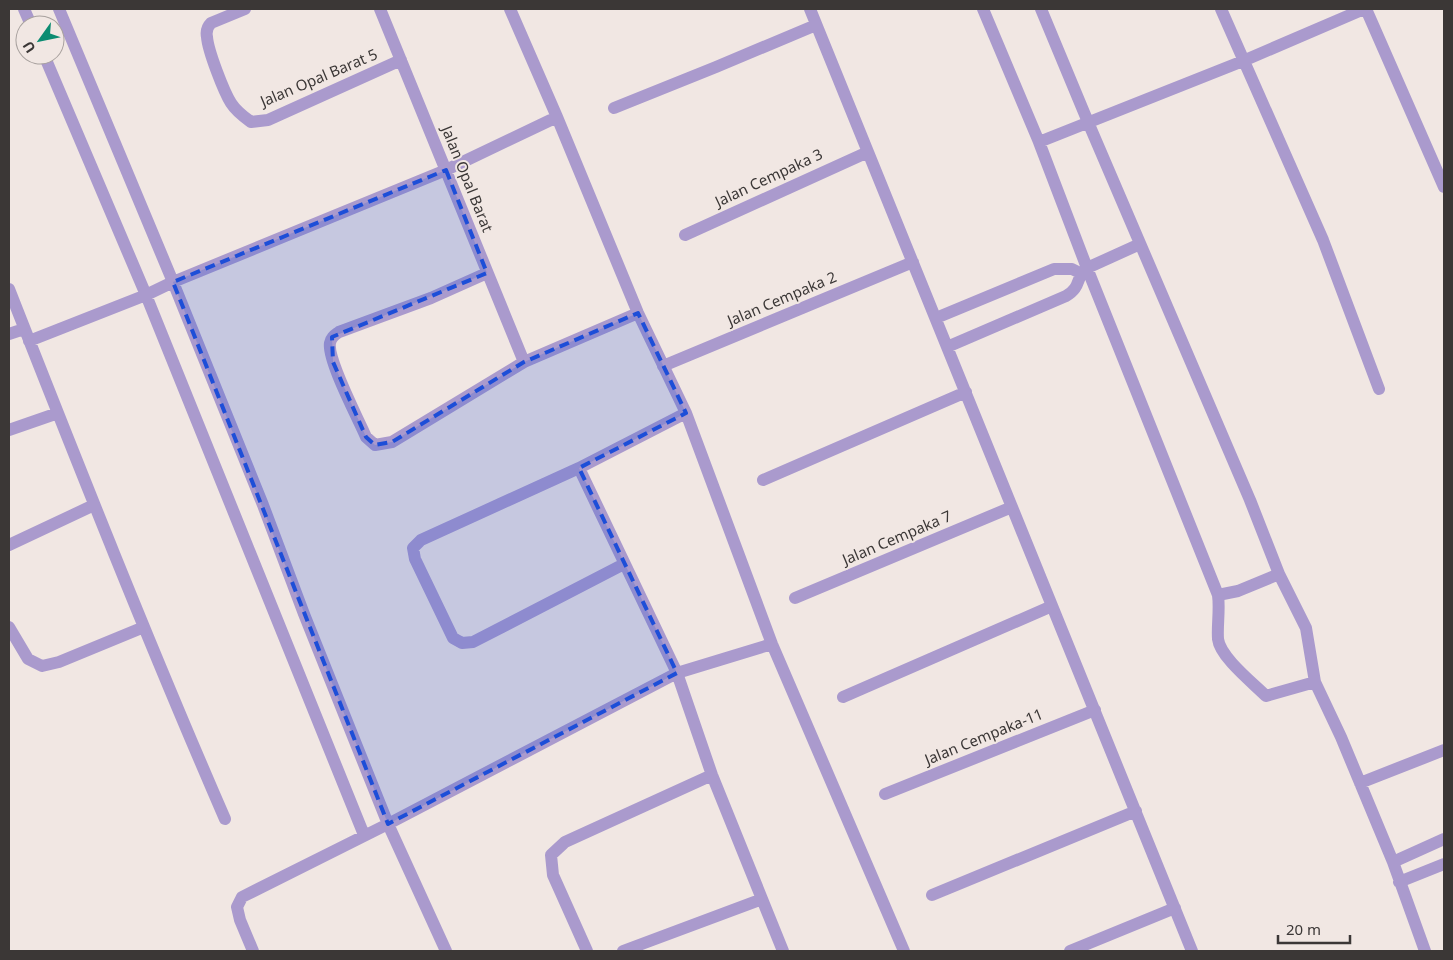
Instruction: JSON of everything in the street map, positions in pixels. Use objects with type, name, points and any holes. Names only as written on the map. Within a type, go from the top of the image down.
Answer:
[{"type":"street","points":[[60,9],[260,496],[304,614],[388,824],[446,951]]},
{"type":"street","name":"Jalan Opal Barat 5","points":[[245,9],[211,23],[206,36],[231,104],[242,116],[251,122],[268,120],[401,60]]},
{"type":"street","name":"Jalan Opal Barat","points":[[380,9],[524,362]]},
{"type":"street","points":[[510,9],[638,312],[686,413],[772,644],[904,951]]},
{"type":"street","points":[[810,9],[1192,951]]},
{"type":"street","points":[[983,9],[1038,142],[1084,271],[1218,595],[1220,612],[1218,641],[1229,661],[1266,696],[1315,682]]},
{"type":"street","points":[[1041,9],[1250,500],[1278,574],[1306,628],[1315,682],[1341,736],[1393,862],[1424,951]]},
{"type":"street","points":[[1221,9],[1323,240],[1379,389]]},
{"type":"street","points":[[1038,142],[1243,61],[1365,9],[1444,187]]},
{"type":"street","points":[[614,108],[716,68],[816,25]]},
{"type":"street","points":[[48,65],[146,295],[364,835]]},
{"type":"street","points":[[9,334],[27,335],[146,295],[173,282],[446,170],[557,117]]},
{"type":"street","name":"Jalan Cempaka 3","points":[[685,235],[868,152]]},
{"type":"street","points":[[936,318],[1054,269],[1084,271],[1140,244]]},
{"type":"street","name":"Jalan Cempaka 2","points":[[663,366],[913,262]]},
{"type":"street","points":[[947,347],[1066,296],[1077,287],[1084,271]]},
{"type":"street","points":[[487,273],[430,298],[332,336],[329,344],[333,362],[366,437],[375,445],[392,442],[524,362],[638,312]]},
{"type":"street","points":[[9,289],[94,505],[225,819]]},
{"type":"street","points":[[763,480],[966,392]]},
{"type":"street","points":[[9,430],[58,413]]},
{"type":"street","points":[[624,564],[473,642],[462,643],[453,638],[415,559],[413,548],[421,540],[579,468],[686,413]]},
{"type":"street","points":[[579,468],[677,673],[712,775],[782,951]]},
{"type":"street","points":[[9,545],[94,505]]},
{"type":"street","name":"Jalan Cempaka 7","points":[[795,598],[1012,507]]},
{"type":"street","points":[[1218,595],[1238,591],[1278,574]]},
{"type":"street","points":[[842,697],[1052,606]]},
{"type":"street","points":[[9,627],[28,659],[42,666],[59,662],[144,627]]},
{"type":"street","points":[[253,951],[240,920],[237,907],[242,897],[388,824],[677,673],[772,644]]},
{"type":"street","name":"Jalan Cempaka-11","points":[[885,794],[1095,710]]},
{"type":"street","points":[[1360,782],[1444,750]]},
{"type":"street","points":[[587,951],[553,875],[551,855],[565,842],[712,775]]},
{"type":"street","points":[[932,895],[1136,811]]},
{"type":"street","points":[[1393,862],[1444,839]]},
{"type":"street","points":[[1399,882],[1444,864]]},
{"type":"street","points":[[623,951],[762,899]]},
{"type":"street","points":[[1070,951],[1175,908]]},
{"type":"highlighted area","points":[[446,170],[487,273],[332,337],[333,362],[366,437],[375,445],[392,442],[524,362],[638,313],[686,413],[579,468],[677,673],[388,824],[173,282]]}]
